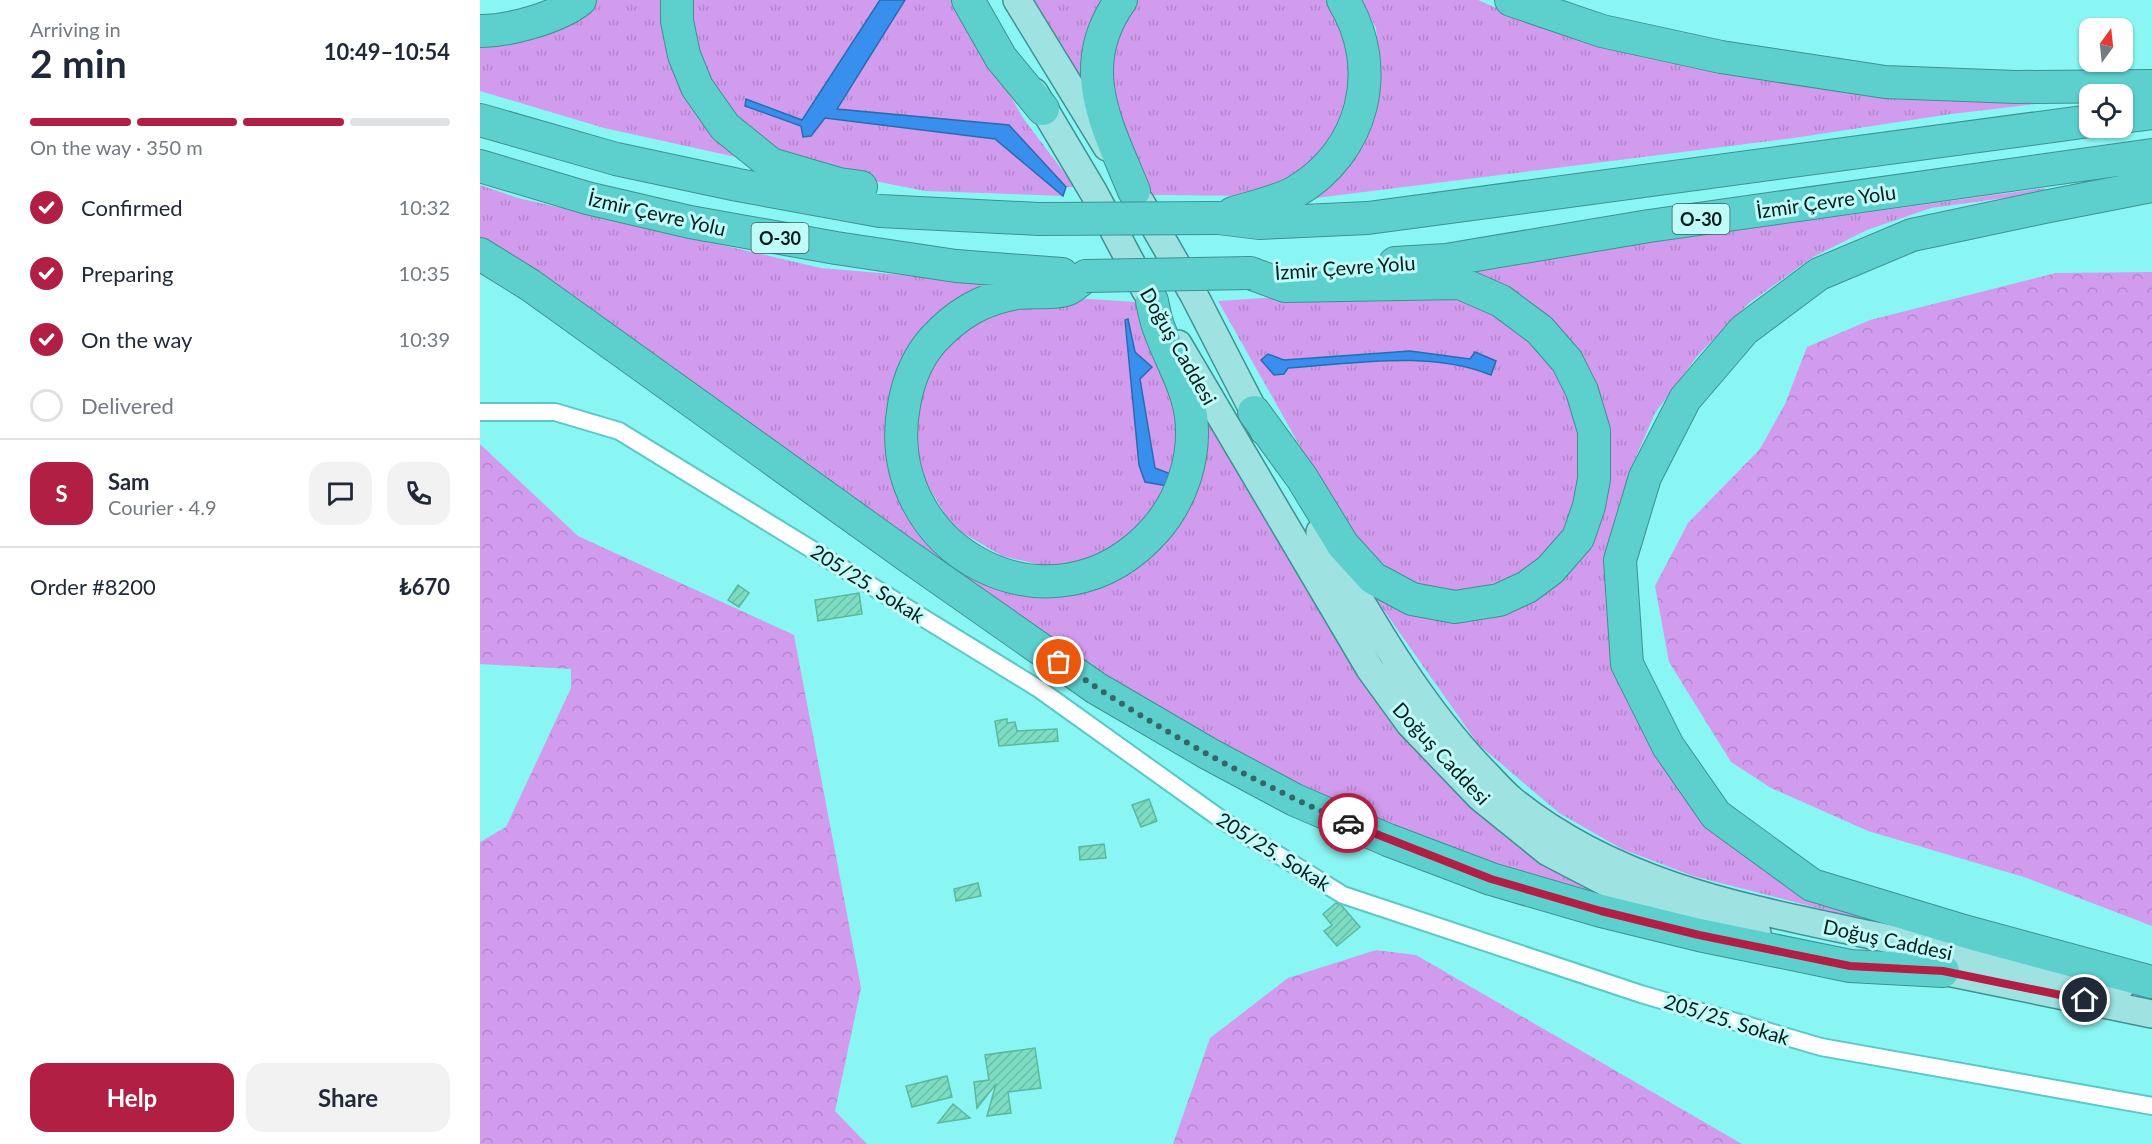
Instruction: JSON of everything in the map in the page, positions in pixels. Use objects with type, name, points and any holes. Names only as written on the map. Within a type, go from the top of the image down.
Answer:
[{"type":"highway","points":[[480,31],[535,21],[580,0]]},
{"type":"highway","points":[[678,0],[677,21],[684,55],[697,87],[725,127],[771,164],[839,184],[1039,219]]},
{"type":"highway","points":[[968,0],[1001,58],[1042,109]]},
{"type":"highway","points":[[1122,0],[1103,34],[1097,63],[1096,86],[1103,117],[1134,191]]},
{"type":"highway","points":[[1218,218],[1293,193],[1316,178],[1333,161],[1348,139],[1363,96],[1365,70],[1361,42],[1353,15],[1343,0]]},
{"type":"highway","points":[[1511,0],[1602,31],[1710,55],[1885,82],[2016,87],[2152,86]]},
{"type":"highway","points":[[2133,116],[2152,113]]},
{"type":"highway","name":"O-30","points":[[480,120],[616,159],[738,185],[880,211],[1039,219],[1218,218],[1259,223],[1368,218],[2079,122]]},
{"type":"highway","name":"İzmir Çevre Yolu","points":[[1250,273],[1446,260],[1649,226],[2152,155]]},
{"type":"highway","name":"İzmir Çevre Yolu","points":[[480,166],[587,198],[690,222],[836,248],[956,266],[1086,276]]},
{"type":"highway","points":[[2152,186],[1912,235],[1819,274],[1744,330],[1685,399],[1645,477],[1620,560],[1627,664],[1668,746],[1716,815],[1812,885],[1967,932],[2152,982]]},
{"type":"highway","points":[[480,254],[530,285],[899,550],[1096,688],[1209,754],[1295,800],[1388,840],[1491,879],[1601,911],[1699,935],[1850,966],[1943,971]]},
{"type":"highway","points":[[1250,273],[1285,286],[1460,283],[1501,301],[1540,330],[1567,361],[1582,391],[1594,431],[1594,479],[1589,506],[1578,538],[1550,570],[1527,587],[1499,600],[1455,607],[1412,599],[1373,578],[1342,545],[1302,478],[1254,412]]},
{"type":"highway","name":"O-30","points":[[1086,276],[1250,273]]},
{"type":"highway","points":[[1086,276],[1066,290],[1020,293],[991,298],[956,318],[932,342],[915,367],[906,395],[900,426],[908,481],[926,518],[953,549],[988,570],[1023,580],[1061,582],[1091,575],[1126,558],[1147,540],[1169,515],[1183,487],[1191,452],[1191,416],[1185,391],[1159,330],[1152,301]]},
{"type":"main road","name":"Doğuş Caddesi","points":[[986,0],[1042,109],[1094,193],[1152,301],[1370,669],[1410,724],[1480,797],[1548,852],[1625,892],[1692,916],[1779,939],[2152,1014]]},
{"type":"main road","name":"Doğuş Caddesi","points":[[1017,0],[1134,191],[1194,295],[1254,412],[1378,633],[1430,709],[1472,759],[1512,800],[1559,834],[1622,868],[1664,884],[1754,910],[2152,994]]},
{"type":"street","name":"205/25. Sokak","points":[[480,412],[555,412],[619,431],[1039,689],[1225,822],[1343,895],[1641,994],[1821,1047],[2152,1106]]},
{"type":"green space","points":[[595,0],[671,0],[672,31],[754,161],[604,128],[480,91],[480,38]]},
{"type":"green space","points":[[691,0],[880,0],[801,120],[746,100],[745,106],[801,126],[803,136],[811,136],[825,118],[995,139],[1063,196],[925,191],[824,171],[791,160],[749,134],[711,86],[699,54],[690,12]]},
{"type":"green space","points":[[905,0],[955,0],[1023,118],[1075,187],[1066,187],[1008,125],[837,110]]},
{"type":"green space","points":[[1030,0],[1111,0],[1089,96]]},
{"type":"green space","points":[[1135,0],[1328,0],[1341,16],[1356,94],[1322,165],[1252,196],[1151,195],[1134,167],[1118,130],[1110,47]]},
{"type":"green space","points":[[1362,0],[1478,0],[1499,9],[2069,100],[1951,114],[1794,138],[1308,199],[1358,144],[1376,113],[1381,76],[1376,28]]},
{"type":"green space","points":[[480,185],[518,198],[821,268],[995,283],[908,368],[916,506],[1029,584],[1169,528],[1198,403],[1398,722],[1644,907],[1471,858],[1323,798],[1126,689],[1083,662],[480,240]]},
{"type":"green space","points":[[2045,188],[2042,193],[1931,208],[1867,230],[1813,257],[1749,303],[1698,355],[1655,413],[1628,475],[1614,543],[1621,668],[1705,822],[1959,935],[1841,914],[1693,876],[1622,849],[1559,813],[1478,744],[1359,575],[1464,613],[1585,537],[1576,355],[1436,271]]},
{"type":"green space","points":[[2152,272],[2152,926],[2027,878],[1868,831],[1771,788],[1731,762],[1669,662],[1655,586],[1688,523],[1760,449],[1785,404],[1807,347],[1870,320],[2056,273]]},
{"type":"green space","points":[[1399,289],[1471,296],[1558,363],[1591,448],[1564,535],[1531,568],[1490,588],[1444,592],[1401,578],[1370,553],[1340,517],[1218,301]],"holes":[[[1410,351],[1471,359],[1491,374],[1442,362],[1390,360],[1287,368],[1284,374],[1274,375],[1261,360],[1268,354],[1284,360]]]},
{"type":"green space","points":[[1056,297],[1136,302],[1149,325],[1184,425],[1159,509],[1127,541],[1089,560],[1045,566],[1002,556],[963,533],[947,517],[924,479],[915,435],[921,392],[940,352],[972,321]],"holes":[[[1127,319],[1135,352],[1151,367],[1140,379],[1155,468],[1139,465],[1125,320]]]},
{"type":"green space","points":[[480,444],[578,536],[794,635],[861,988],[835,1111],[867,1144],[480,1144],[480,842],[506,827],[571,688],[571,669],[480,664]]},
{"type":"green space","points":[[1376,950],[1416,955],[1742,1144],[1173,1144],[1210,1038],[1288,978]]},
{"type":"water","points":[[880,0],[905,0],[837,109],[1009,125],[1066,187],[1063,196],[995,139],[825,118],[811,136],[803,137],[801,126],[745,106],[746,99],[802,120]]},
{"type":"water","points":[[1128,319],[1135,352],[1152,367],[1140,379],[1155,468],[1173,475],[1167,486],[1145,482],[1139,465],[1125,320]]},
{"type":"water","points":[[1410,351],[1470,359],[1475,352],[1496,361],[1491,375],[1467,367],[1442,363],[1391,361],[1288,368],[1284,374],[1274,375],[1261,360],[1268,354],[1284,360]]},
{"type":"building","points":[[738,585],[749,593],[739,607],[728,600]]},
{"type":"building","points":[[859,593],[862,614],[818,621],[815,600]]},
{"type":"building","points":[[1007,719],[1007,723],[1015,722],[1017,731],[1057,729],[1058,741],[999,746],[995,721]]},
{"type":"building","points":[[1149,799],[1157,821],[1141,827],[1132,805]]},
{"type":"building","points":[[1104,844],[1106,858],[1080,860],[1079,847]]},
{"type":"building","points":[[978,883],[981,896],[956,901],[954,889]]},
{"type":"building","points":[[1336,903],[1341,905],[1360,927],[1337,946],[1324,931],[1332,925],[1323,914]]},
{"type":"building","points":[[1035,1048],[1041,1088],[1008,1092],[1011,1113],[987,1116],[996,1084],[977,1108],[974,1082],[989,1080],[985,1055]]},
{"type":"building","points":[[947,1076],[952,1097],[912,1107],[906,1086]]},
{"type":"building","points":[[953,1104],[970,1118],[938,1123]]},
{"type":"way so far","points":[[1059,662],[1096,688],[1209,754],[1295,800],[1348,823]]},
{"type":"route","points":[[1348,823],[1491,879],[1601,911],[1699,935],[1850,966],[1943,971],[2085,1000]]}]
